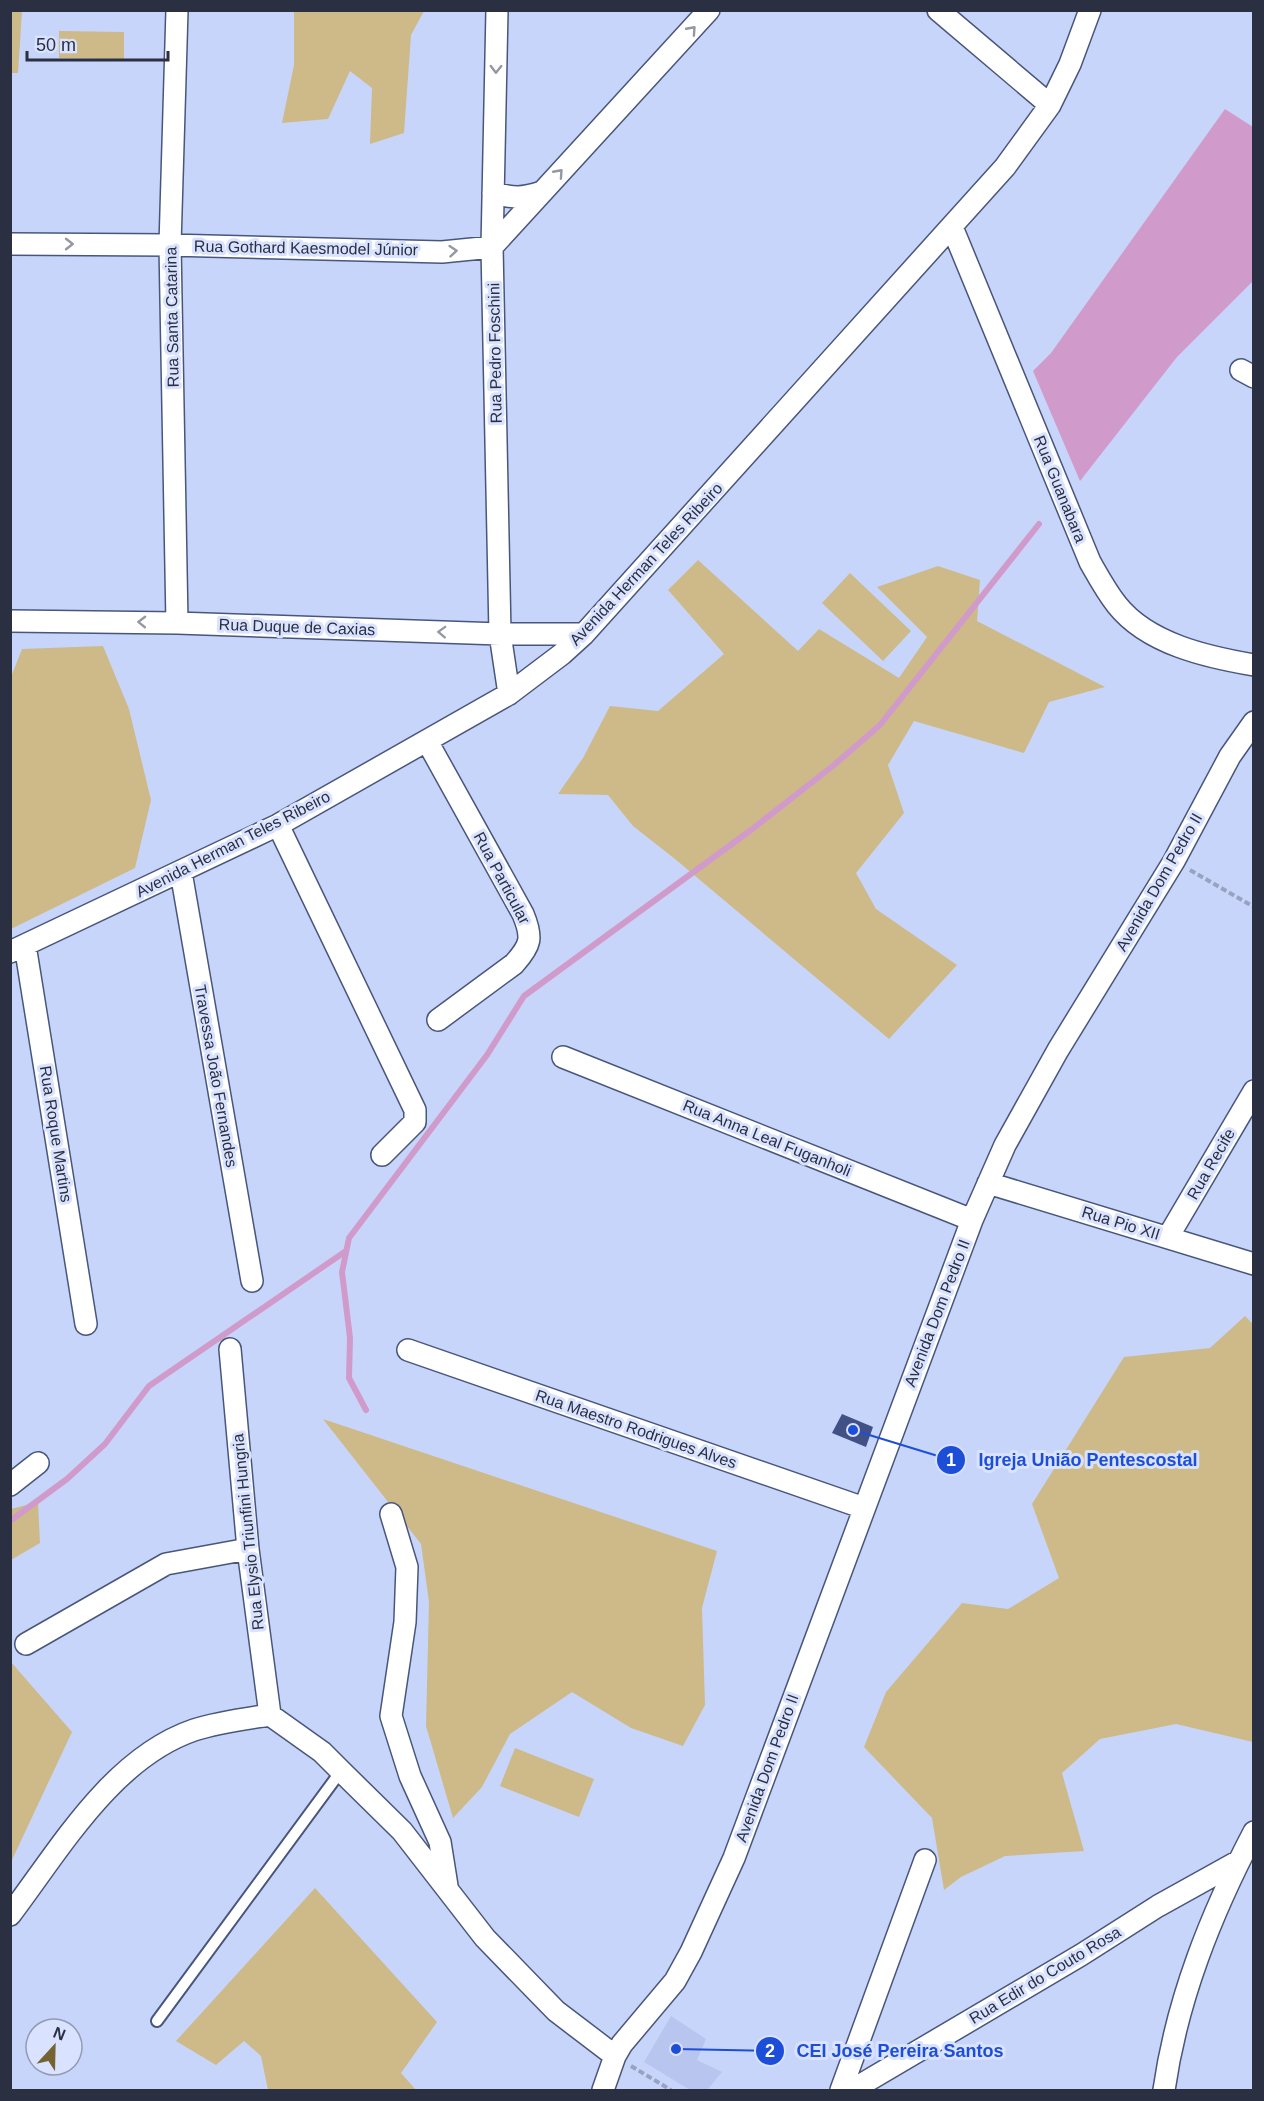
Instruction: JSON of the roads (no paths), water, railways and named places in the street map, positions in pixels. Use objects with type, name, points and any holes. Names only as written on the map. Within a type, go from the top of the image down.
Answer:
[{"type":"street","name":"Rua Santa Catarina","points":[[177,10],[170,245],[177,623]]},
{"type":"street","name":"Rua Pedro Foschini","points":[[497,10],[492,248],[500,634],[509,694]]},
{"type":"street","points":[[492,248],[709,10]]},
{"type":"street","points":[[938,10],[1050,105]]},
{"type":"street","name":"Avenida Herman Teles Ribeiro","points":[[18,948],[278,825],[509,694],[562,654],[584,634],[1005,167],[1050,105],[1070,64],[1090,10]]},
{"type":"street","points":[[493,193],[524,198],[542,192]]},
{"type":"street","name":"Rua Guanabara","points":[[951,227],[1090,562],[1118,607],[1141,627],[1182,649],[1221,660],[1254,665]]},
{"type":"street","name":"Rua Gothard Kaesmodel Júnior","points":[[10,244],[170,245],[442,252],[492,248]]},
{"type":"street","name":"Rua Duque de Caxias","points":[[10,621],[177,623],[500,634],[584,634]]},
{"type":"street","name":"Avenida Dom Pedro II","points":[[603,2091],[615,2056],[637,2025],[675,1981],[691,1952],[729,1868],[972,1220],[1005,1145],[1058,1050],[1174,861],[1230,756],[1254,722]]},
{"type":"street","name":"Rua Particular","points":[[427,741],[523,914],[530,932],[524,953],[514,964],[438,1020]]},
{"type":"street","points":[[278,825],[415,1110],[415,1122],[382,1155]]},
{"type":"street","name":"Travessa João Fernandes","points":[[181,872],[252,1281]]},
{"type":"street","name":"Rua Roque Martins","points":[[18,948],[65,1187],[86,1324]]},
{"type":"street","name":"Rua Anna Leal Fuganholi","points":[[563,1057],[972,1220]]},
{"type":"street","name":"Rua Recife","points":[[1168,1237],[1254,1091]]},
{"type":"street","name":"Rua Pio XII","points":[[988,1183],[1254,1264]]},
{"type":"street","name":"Rua Elysio Triunfini Hungria","points":[[230,1349],[248,1548],[270,1715]]},
{"type":"street","name":"Rua Maestro Rodrigues Alves","points":[[408,1350],[864,1508]]},
{"type":"street","points":[[10,1485],[38,1463]]},
{"type":"street","points":[[391,1514],[407,1567],[405,1622],[391,1716],[410,1776],[441,1842],[447,1889]]},
{"type":"street","points":[[26,1644],[166,1564],[248,1548]]},
{"type":"street","points":[[10,1915],[96,1800],[126,1770],[156,1748],[192,1730],[226,1721],[270,1715],[314,1746],[402,1831],[485,1938],[556,2011],[615,2056]]},
{"type":"street","points":[[1164,2091],[1170,2048],[1189,1980],[1213,1915],[1254,1832]]},
{"type":"street","points":[[841,2091],[925,1860]]},
{"type":"street","name":"Rua Edir do Couto Rosa","points":[[852,2091],[1071,1961],[1158,1905],[1239,1861]]},
{"type":"lane","points":[[157,2021],[341,1771]]},
{"type":"waterway","points":[[366,1410],[349,1378],[350,1338],[342,1272],[349,1238],[487,1055],[524,996],[751,830],[834,765],[880,725],[1039,524]]},
{"type":"waterway","points":[[10,1521],[67,1479],[105,1444],[149,1386],[346,1251]]},
{"type":"place","name":"Igreja União Pentescostal","points":[[853,1430]]},
{"type":"place","name":"CEI José Pereira Santos","points":[[676,2049]]}]
